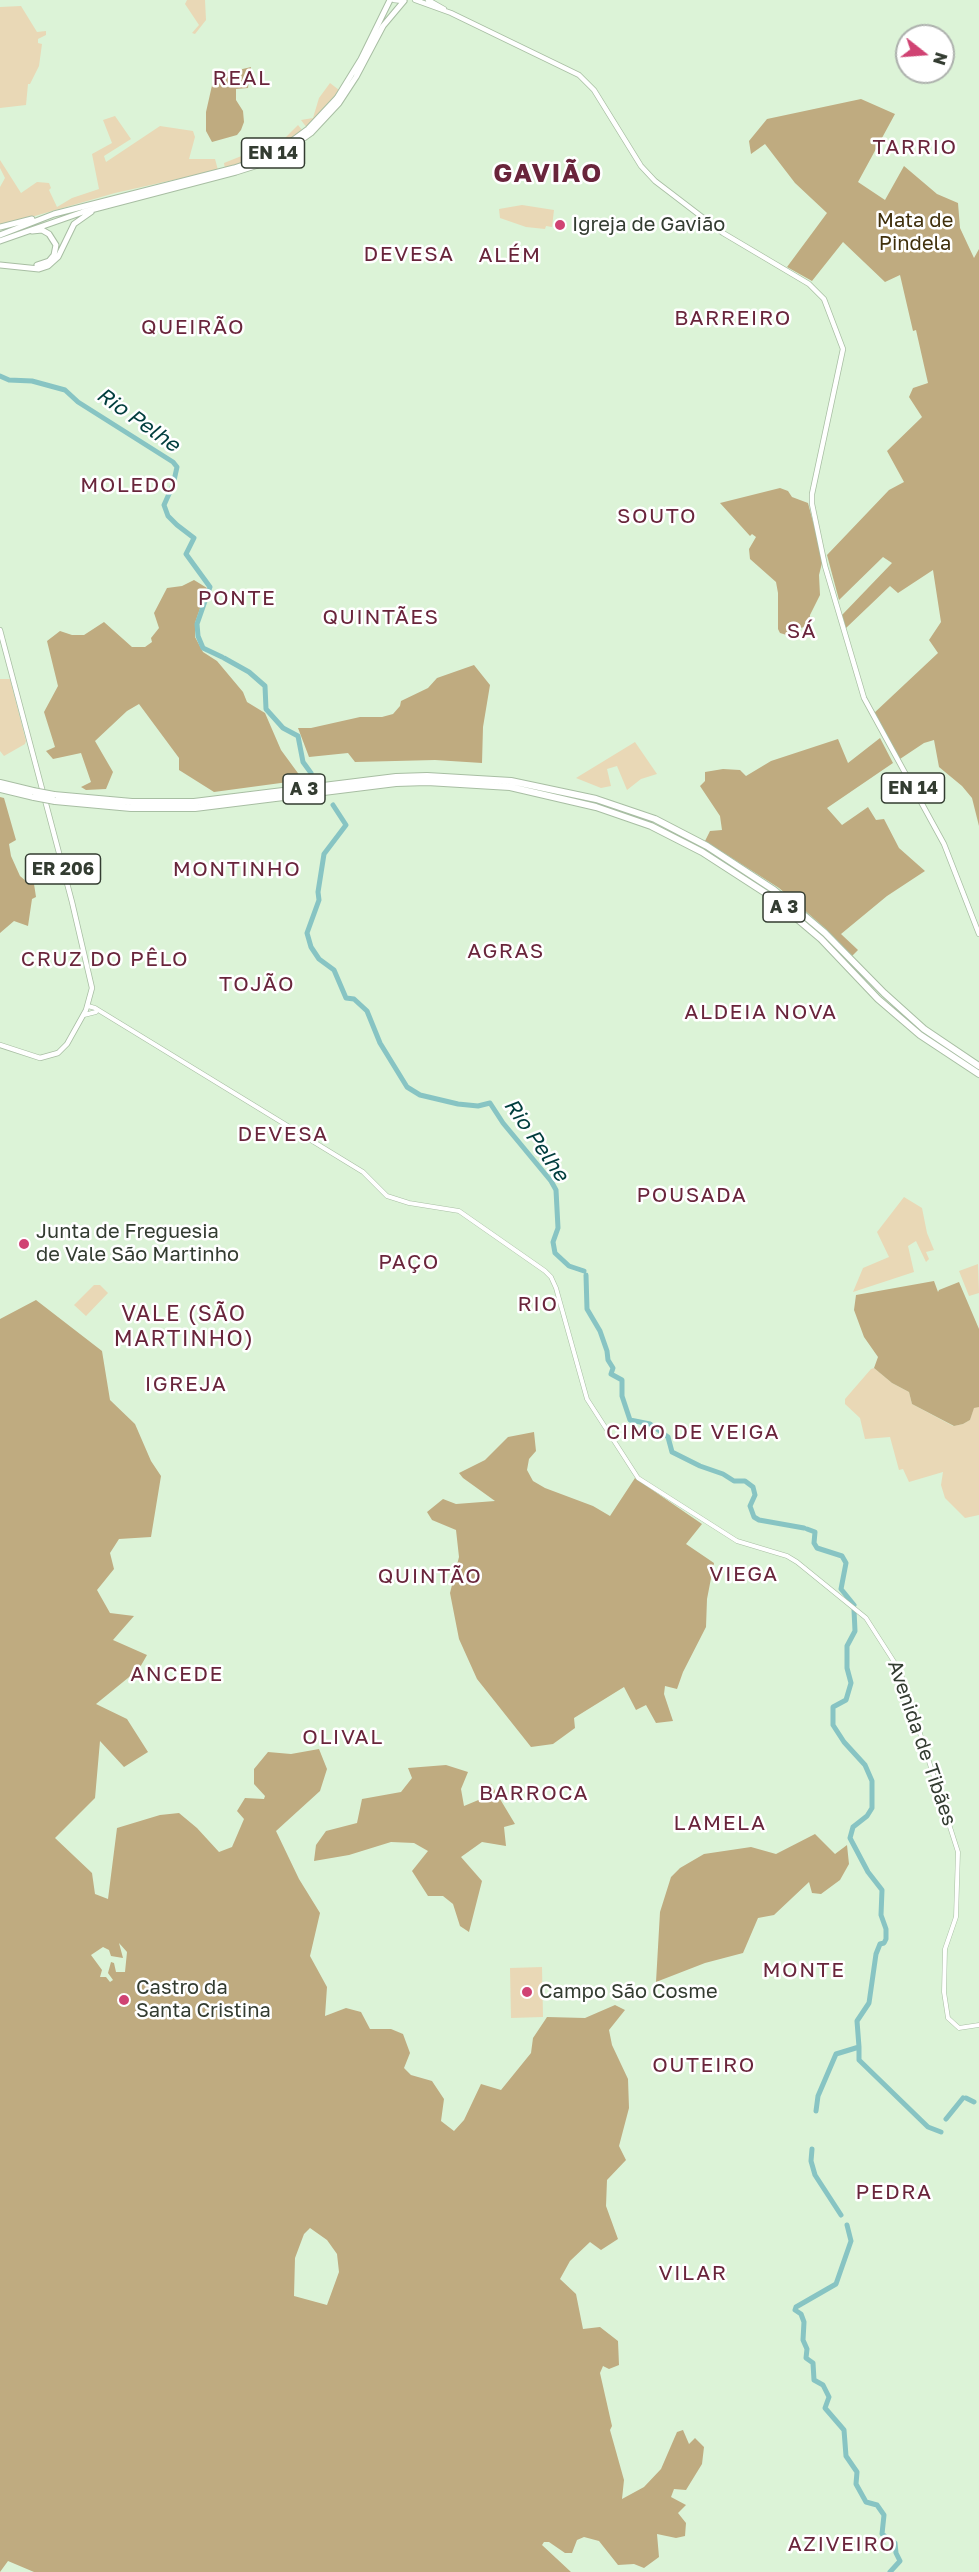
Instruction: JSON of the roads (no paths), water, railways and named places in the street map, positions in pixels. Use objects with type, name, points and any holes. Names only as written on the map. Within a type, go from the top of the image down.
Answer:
[{"type":"highway","name":"EN 14","points":[[0,235],[54,214],[234,168],[258,160],[285,146],[308,129],[337,98],[361,59],[392,0]]},
{"type":"highway","name":"EN 14","points":[[0,241],[51,221],[258,165],[290,148],[311,133],[339,103],[356,77],[383,26],[405,0]]},
{"type":"highway","points":[[0,263],[39,269],[51,265],[58,257],[74,224],[81,217],[101,207]]},
{"type":"highway","points":[[0,227],[54,214]]},
{"type":"highway","points":[[0,263],[39,265],[49,261],[54,255],[54,241],[46,232],[32,231],[13,236]]},
{"type":"highway","name":"A 3","points":[[54,798],[194,802],[396,777],[427,776],[511,781],[597,799],[655,819],[696,840],[774,890],[825,933],[884,993],[924,1029],[979,1066]]},
{"type":"highway","name":"A 3","points":[[0,789],[131,808],[195,807],[261,801],[396,783],[427,782],[510,787],[596,807],[651,826],[702,852],[770,896],[821,939],[878,999],[920,1035],[979,1074]]},
{"type":"highway","name":"A 3","points":[[0,783],[33,794]]},
{"type":"main road","name":"EN 14","points":[[392,0],[405,0]]},
{"type":"main road","name":"EN 14","points":[[415,0],[451,13]]},
{"type":"main road","name":"EN 14","points":[[428,0],[582,78],[594,90],[641,166],[655,181],[723,233],[809,284],[824,299],[843,349],[813,490],[812,504],[825,566],[856,677],[867,705],[944,844],[979,934]]},
{"type":"main road","name":"ER 206","points":[[0,630],[89,971],[92,992],[88,1006],[64,1048],[52,1056],[35,1057],[0,1045]]},
{"type":"main road","points":[[92,992],[96,1010]]},
{"type":"main road","points":[[88,1006],[96,1010]]},
{"type":"main road","points":[[83,1016],[96,1010]]},
{"type":"main road","name":"Avenida de Tibães","points":[[96,1010],[363,1172],[387,1196],[410,1203],[459,1210],[545,1271],[556,1288],[581,1383],[591,1407],[638,1478],[737,1541],[784,1555],[797,1562],[866,1618],[898,1664],[958,1852],[956,1917],[945,1949],[944,1992],[948,2018],[960,2028],[979,2025]]},
{"type":"waterway","name":"Rio Pelhe","points":[[0,376],[9,380],[32,381],[65,390],[78,402],[173,462],[177,467],[173,485],[164,505],[168,516],[194,538],[186,554],[210,587],[197,624],[198,636],[203,648],[222,657]]},
{"type":"waterway","name":"Rio Pelhe","points":[[224,658],[249,672],[265,686],[266,709],[283,728],[298,736],[303,762],[311,773]]},
{"type":"waterway","name":"Rio Pelhe","points":[[333,805],[346,825],[324,854],[318,892],[319,900],[307,933],[311,947],[319,959],[334,970],[346,998],[354,999],[367,1011],[380,1043],[407,1087],[420,1095],[458,1104],[478,1106],[490,1103],[556,1190],[558,1228],[553,1242],[555,1253],[569,1266],[584,1271]]},
{"type":"waterway","name":"Rio Pelhe","points":[[586,1275],[587,1309],[600,1331],[608,1360],[613,1368],[611,1374],[622,1380],[622,1396],[630,1420],[650,1424],[668,1437],[672,1452],[734,1481],[745,1481],[753,1487],[755,1495],[750,1506],[754,1517],[759,1520],[804,1528]]},
{"type":"waterway","name":"Rio Pelhe","points":[[807,1529],[815,1532],[814,1543],[817,1548],[842,1556],[846,1563],[841,1589],[854,1605]]},
{"type":"waterway","name":"Rio Pelhe","points":[[816,2111],[818,2096],[836,2054],[859,2047],[857,2021],[869,2003],[876,1954],[880,1944],[886,1939],[886,1929],[881,1915],[882,1890],[868,1872],[850,1838],[853,1827],[867,1816],[872,1808],[872,1781],[865,1765],[844,1742],[833,1725],[833,1707],[846,1700],[851,1683],[847,1668],[847,1646],[855,1631],[854,1610]]},
{"type":"waterway","points":[[859,2047],[859,2060],[928,2127],[941,2132]]},
{"type":"waterway","points":[[946,2119],[963,2098]]},
{"type":"waterway","points":[[966,2098],[974,2102]]},
{"type":"waterway","name":"Rio Pelhe","points":[[812,2149],[811,2161],[815,2175],[841,2215]]},
{"type":"waterway","name":"Rio Pelhe","points":[[847,2225],[851,2241],[836,2284],[796,2307],[795,2310],[801,2314],[804,2322],[803,2340],[807,2349],[806,2358],[813,2363],[814,2380],[823,2385],[829,2397],[825,2408],[844,2430],[846,2456],[857,2472],[856,2484],[866,2502],[877,2505],[884,2515],[882,2534],[895,2543],[900,2561],[890,2572]]},
{"type":"place","name":"Igreja de Gavião","points":[[560,225]]},
{"type":"place","name":"Junta de Freguesia de Vale São Martinho","points":[[24,1244]]},
{"type":"place","name":"Campo São Cosme","points":[[527,1992]]},
{"type":"place","name":"Castro da Santa Cristina","points":[[124,2000]]},
{"type":"district","name":"REAL","points":[[242,78]]},
{"type":"district","name":"TARRIO","points":[[915,147]]},
{"type":"district","name":"GAVIÃO","points":[[548,174]]},
{"type":"district","name":"DEVESA","points":[[409,254]]},
{"type":"district","name":"ALÉM","points":[[510,255]]},
{"type":"district","name":"BARREIRO","points":[[733,318]]},
{"type":"district","name":"QUEIRÃO","points":[[193,327]]},
{"type":"district","name":"MOLEDO","points":[[129,485]]},
{"type":"district","name":"SOUTO","points":[[657,516]]},
{"type":"district","name":"PONTE","points":[[237,598]]},
{"type":"district","name":"QUINTÃES","points":[[381,617]]},
{"type":"district","name":"SÁ","points":[[802,631]]},
{"type":"district","name":"MONTINHO","points":[[237,869]]},
{"type":"district","name":"AGRAS","points":[[506,951]]},
{"type":"district","name":"CRUZ DO PÊLO","points":[[105,959]]},
{"type":"district","name":"TOJÃO","points":[[257,984]]},
{"type":"district","name":"ALDEIA NOVA","points":[[761,1012]]},
{"type":"district","name":"DEVESA","points":[[283,1134]]},
{"type":"district","name":"POUSADA","points":[[692,1195]]},
{"type":"district","name":"PAÇO","points":[[409,1262]]},
{"type":"district","name":"RIO","points":[[538,1304]]},
{"type":"district","name":"VALE (SÃO MARTINHO)","points":[[184,1326]]},
{"type":"district","name":"IGREJA","points":[[186,1384]]},
{"type":"district","name":"CIMO DE VEIGA","points":[[693,1432]]},
{"type":"district","name":"VIEGA","points":[[744,1574]]},
{"type":"district","name":"QUINTÃO","points":[[430,1576]]},
{"type":"district","name":"ANCEDE","points":[[177,1674]]},
{"type":"district","name":"OLIVAL","points":[[343,1737]]},
{"type":"district","name":"BARROCA","points":[[534,1793]]},
{"type":"district","name":"LAMELA","points":[[720,1823]]},
{"type":"district","name":"MONTE","points":[[804,1970]]},
{"type":"district","name":"OUTEIRO","points":[[704,2065]]},
{"type":"district","name":"PEDRA","points":[[894,2192]]},
{"type":"district","name":"VILAR","points":[[693,2273]]},
{"type":"district","name":"AZIVEIRO","points":[[842,2544]]},
{"type":"park label","name":"Mata de Pindela","points":[[915,232]]}]
